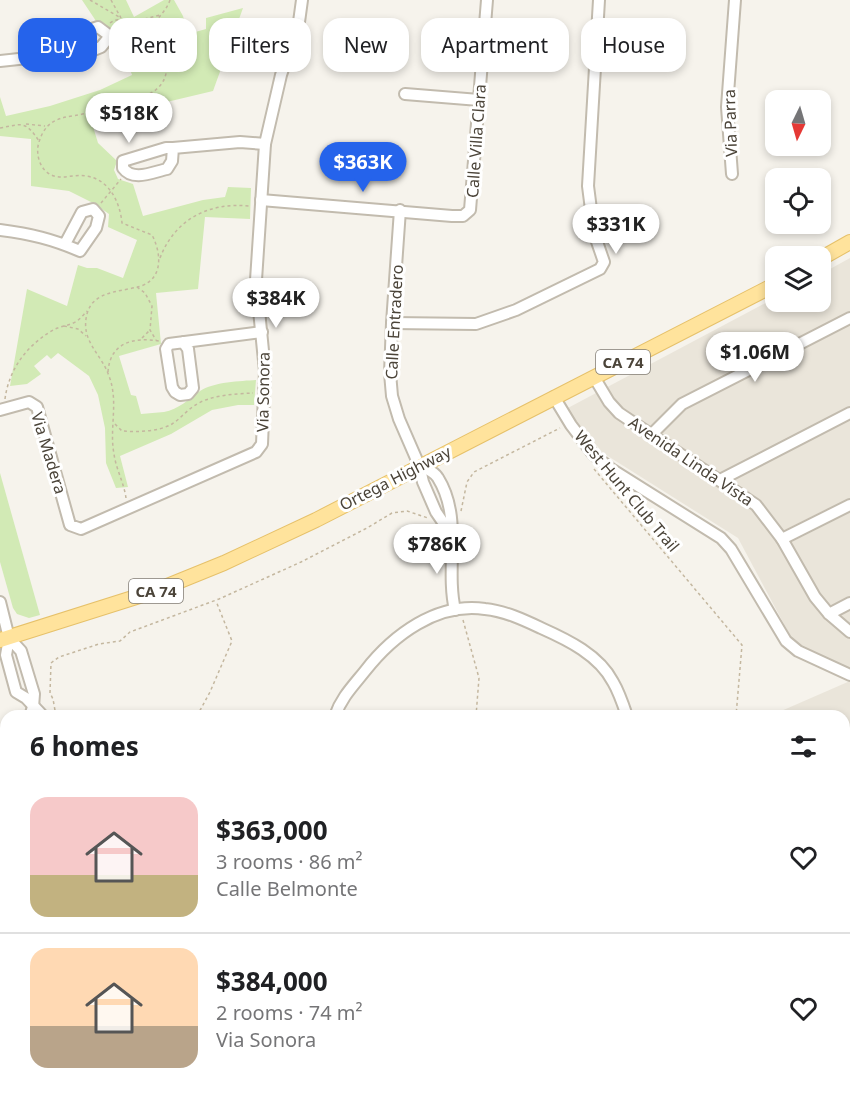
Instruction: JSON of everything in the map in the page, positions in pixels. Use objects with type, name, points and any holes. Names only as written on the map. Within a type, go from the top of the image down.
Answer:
[{"type":"main road","points":[[831,253],[850,242]]},
{"type":"main road","name":"Ortega Highway","points":[[5,639],[155,591],[224,563],[316,520],[419,465],[765,290]]},
{"type":"street","name":"Via Sonora","points":[[81,529],[256,452],[262,444],[266,371],[256,280],[265,144],[281,75],[299,22],[302,0]]},
{"type":"street","name":"Calle Villa Clara","points":[[400,210],[463,216],[470,210],[487,0]]},
{"type":"street","points":[[393,323],[476,324],[516,310],[600,269],[603,262],[594,232],[588,186],[599,0]]},
{"type":"street","name":"Via Parra","points":[[732,174],[727,107],[735,0]]},
{"type":"street","points":[[97,27],[110,36],[97,48]]},
{"type":"street","points":[[0,62],[18,59]]},
{"type":"street","points":[[405,94],[479,100]]},
{"type":"street","points":[[173,148],[172,161],[167,169],[135,176],[127,173],[123,168],[123,161],[173,148],[240,142],[265,144]]},
{"type":"street","points":[[261,204],[400,210]]},
{"type":"street","name":"Calle Entradero","points":[[400,210],[390,373],[392,396],[399,419],[419,465],[435,516],[451,530]]},
{"type":"street","points":[[0,230],[54,240],[80,251],[96,228],[99,216],[94,211],[82,212],[65,244]]},
{"type":"street","points":[[651,435],[682,404],[850,318]]},
{"type":"street","points":[[183,342],[188,349],[194,388],[188,394],[180,395],[175,392],[166,349],[168,346],[183,342],[262,332]]},
{"type":"street","name":"Avenida Linda Vista","points":[[594,377],[614,408],[756,505],[782,539],[815,597],[829,614],[850,632]]},
{"type":"street","points":[[554,397],[593,454],[611,468],[721,538],[731,549],[786,641],[798,651],[850,675]]},
{"type":"street","name":"Via Madera","points":[[2,409],[29,402],[37,407],[70,525],[81,529]]},
{"type":"street","points":[[720,480],[850,413]]},
{"type":"street","name":"Calle Entradero","points":[[419,465],[437,476],[450,507],[451,590],[458,610]]},
{"type":"street","points":[[782,539],[850,505]]},
{"type":"street","points":[[435,516],[450,507]]},
{"type":"street","points":[[0,602],[6,655],[16,692],[26,698],[31,710]]},
{"type":"street","points":[[829,614],[850,603]]},
{"type":"street","points":[[337,710],[340,701],[373,660],[398,636],[423,620],[458,610],[485,608],[519,618],[576,645],[592,657],[613,680],[625,710]]},
{"type":"street","points":[[5,639],[21,651],[34,694],[31,710]]},
{"type":"path","points":[[90,0],[122,18]]},
{"type":"path","points":[[111,0],[122,18]]},
{"type":"path","points":[[158,18],[170,0]]},
{"type":"path","points":[[147,18],[162,14]]},
{"type":"path","points":[[105,32],[109,23]]},
{"type":"path","points":[[160,259],[153,235],[122,223],[119,207],[111,191],[90,177],[51,176],[38,158],[39,142],[46,126],[58,118],[90,113],[105,107],[128,103],[157,90],[163,81],[164,72]]},
{"type":"path","points":[[0,128],[22,124],[46,126]]},
{"type":"path","points":[[22,124],[30,129],[39,142]]},
{"type":"path","points":[[94,211],[127,173]]},
{"type":"path","points":[[2,409],[13,369],[28,350],[47,335],[77,321],[104,294],[144,285],[159,267],[165,247],[172,236],[202,212],[223,206],[261,204]]},
{"type":"path","points":[[137,286],[145,293],[152,306],[150,330],[156,341]]},
{"type":"path","points":[[88,311],[87,337],[108,373]]},
{"type":"path","points":[[63,326],[78,329],[87,337]]},
{"type":"path","points":[[127,508],[125,491],[114,454],[115,402],[108,373],[109,363],[123,344],[144,337],[150,330]]},
{"type":"path","points":[[140,339],[156,341],[168,346]]},
{"type":"path","points":[[114,423],[122,431],[136,432],[161,428],[171,425],[193,406],[204,401],[231,394],[264,392]]},
{"type":"path","name":"West Hunt Club Trail","points":[[451,530],[457,525],[465,499],[467,482],[474,472],[560,427],[565,434]]},
{"type":"path","name":"West Hunt Club Trail","points":[[591,466],[742,645],[737,710]]},
{"type":"path","points":[[55,710],[50,693],[51,663],[58,657],[99,644],[120,641],[130,632],[215,600],[301,562],[392,513],[407,511],[435,516]]},
{"type":"path","points":[[200,710],[232,640],[215,600]]},
{"type":"path","points":[[458,610],[479,678],[476,710]]},
{"type":"shaded area","points":[[850,258],[850,671],[802,648],[792,639],[738,538],[603,453],[566,409],[765,303],[765,312],[831,312],[831,268]]},
{"type":"shaded area","points":[[850,681],[850,710],[783,710]]},
{"type":"green space","points":[[82,0],[126,0],[134,17],[164,0],[174,0],[184,18],[109,18],[109,27],[94,18]]},
{"type":"green space","points":[[243,8],[239,18],[209,18],[209,72],[220,72],[213,91],[91,120],[98,143],[117,161],[114,170],[118,179],[133,184],[143,216],[203,200],[225,197],[228,187],[251,188],[250,219],[205,217],[198,289],[156,293],[161,344],[119,356],[131,395],[136,396],[141,414],[174,409],[200,391],[212,386],[227,382],[256,380],[254,405],[238,405],[212,410],[171,434],[120,456],[128,487],[116,488],[106,463],[105,428],[98,395],[89,376],[58,353],[51,359],[47,355],[34,366],[41,374],[27,384],[10,386],[27,289],[67,306],[78,265],[97,268],[123,278],[137,240],[108,227],[109,214],[95,204],[69,191],[31,186],[31,139],[0,136],[0,97],[6,116],[50,106],[100,90],[132,75],[131,72],[197,72],[197,32],[206,29],[206,18]]},
{"type":"green space","points":[[0,473],[40,615],[29,618],[17,614],[13,608],[0,562]]}]
